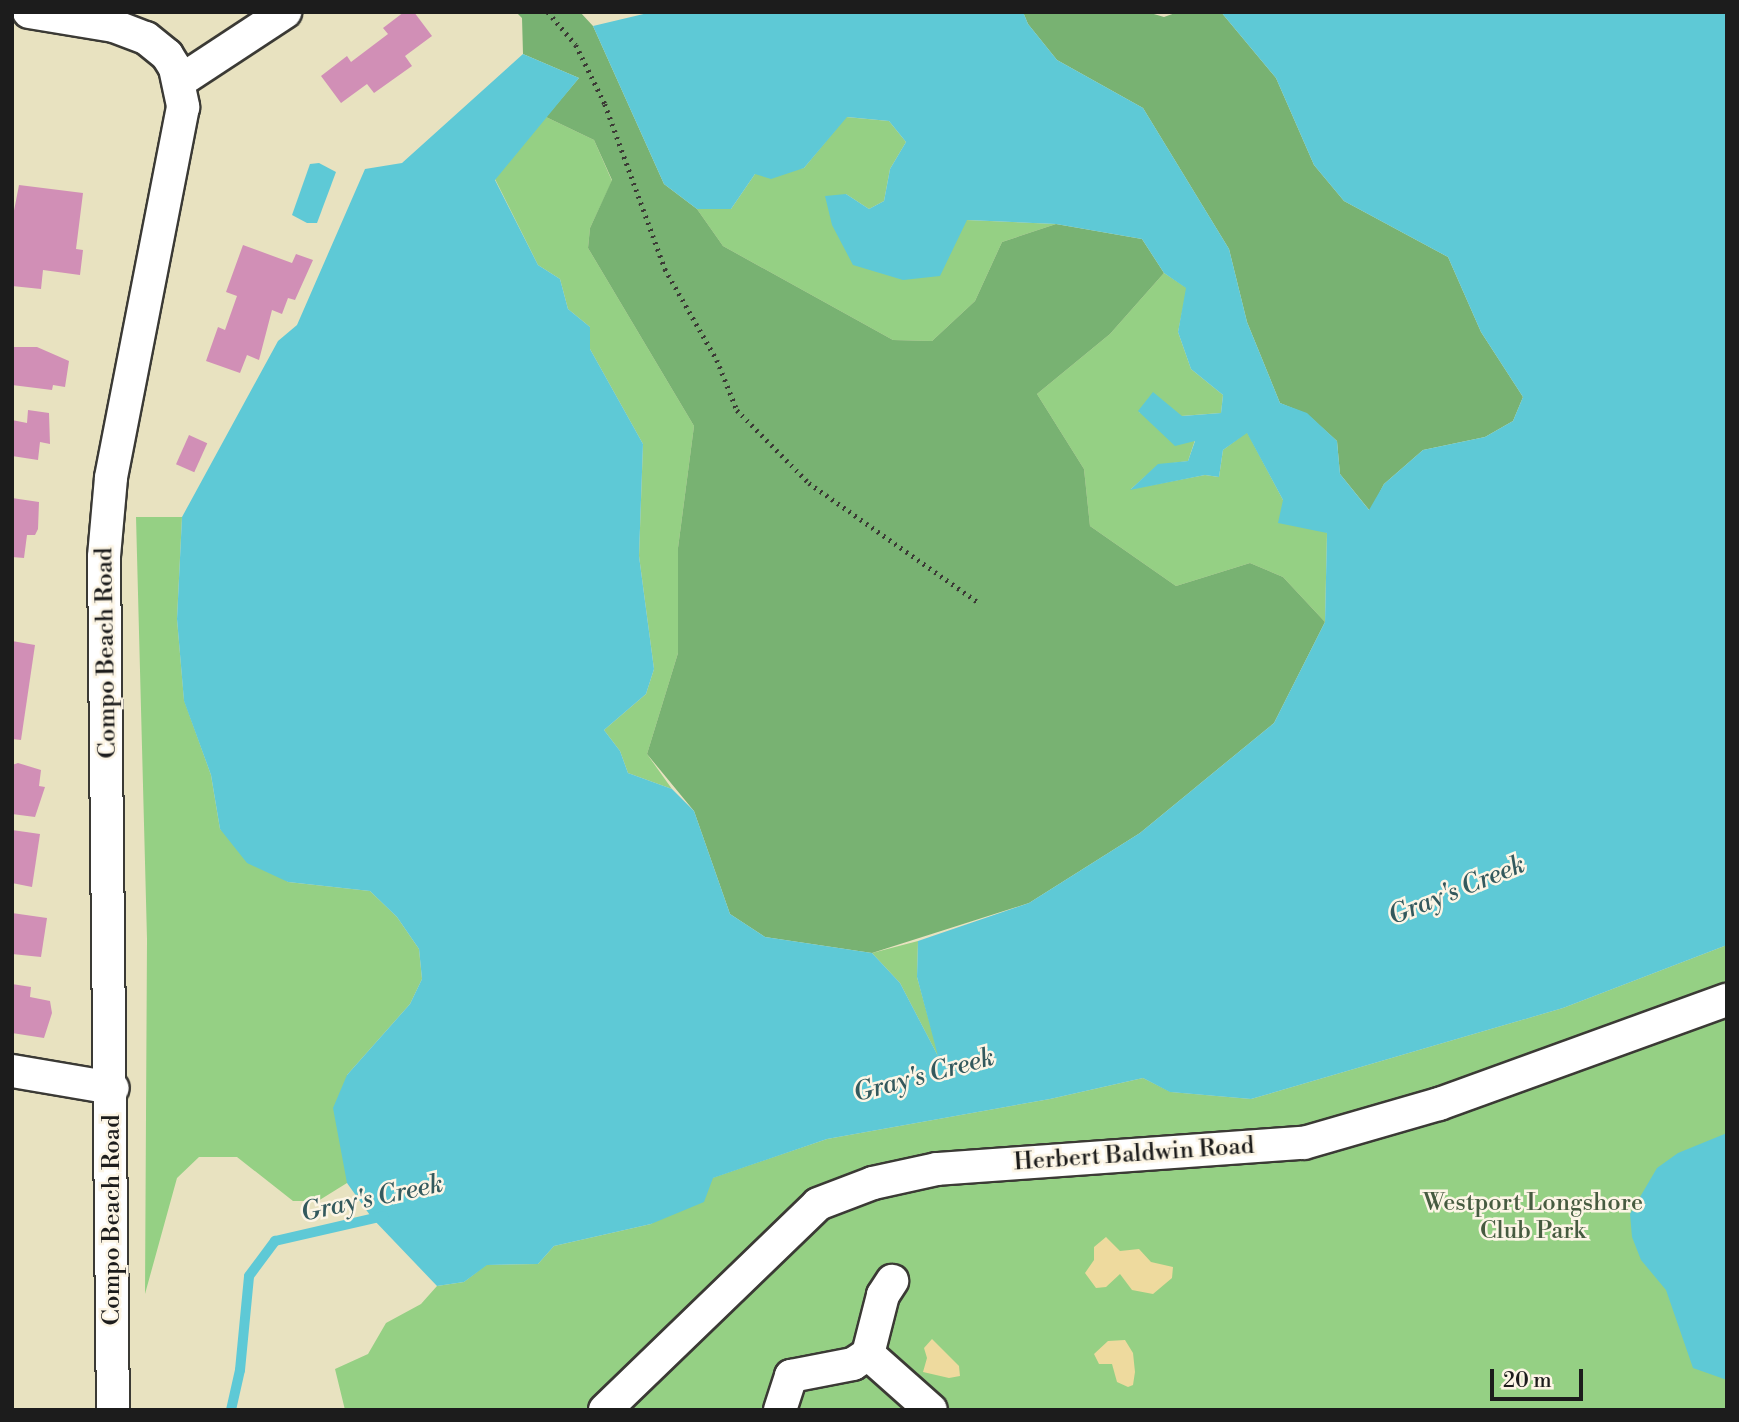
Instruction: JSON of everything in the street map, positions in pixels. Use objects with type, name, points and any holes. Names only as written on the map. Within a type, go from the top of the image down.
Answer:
[{"type":"street","name":"Compo Beach Road","points":[[29,12],[114,26],[146,38],[167,55],[180,81],[182,123],[113,464],[104,557],[113,1088],[113,1410]]},
{"type":"street","points":[[180,81],[285,12]]},
{"type":"street","name":"Herbert Baldwin Road","points":[[605,1410],[818,1204],[873,1184],[937,1169],[1304,1143],[1439,1104],[1727,1000]]},
{"type":"street","points":[[12,1072],[113,1088]]},
{"type":"street","points":[[780,1410],[792,1376],[853,1364],[868,1354],[883,1295],[892,1281]]},
{"type":"street","points":[[868,1354],[931,1410]]},
{"type":"path","points":[[548,12],[576,45],[605,104],[665,269],[717,360],[737,410],[809,483],[978,602]]},
{"type":"green space","points":[[516,12],[580,12],[593,26],[664,184],[697,209],[723,246],[893,340],[932,341],[975,301],[1002,242],[1056,224],[1142,239],[1164,273],[1110,334],[1037,394],[1084,469],[1090,526],[1176,586],[1250,563],[1283,577],[1325,622],[1274,723],[1140,833],[1029,903],[872,953],[765,937],[730,914],[694,811],[647,754],[678,653],[678,548],[694,426],[588,248],[590,228],[612,180],[594,140],[546,117],[579,78],[523,54],[522,18]]},
{"type":"green space","points":[[1023,12],[1147,12],[1164,17],[1178,12],[1221,12],[1276,78],[1314,165],[1344,201],[1448,257],[1481,332],[1523,397],[1513,421],[1485,437],[1423,450],[1384,484],[1370,511],[1340,474],[1337,441],[1307,414],[1280,403],[1247,322],[1229,249],[1143,108],[1057,60],[1028,24]]},
{"type":"green space","points":[[546,117],[594,140],[612,181],[590,228],[588,248],[694,426],[678,548],[678,653],[647,754],[672,789],[628,773],[620,751],[604,730],[646,694],[654,669],[639,556],[643,444],[590,349],[590,327],[568,309],[560,279],[538,265],[495,179]]},
{"type":"green space","points":[[846,117],[889,121],[906,142],[890,169],[884,201],[869,209],[846,194],[832,225],[966,220],[1056,224],[1002,242],[975,301],[932,341],[893,340],[723,246],[697,209],[731,209],[755,174],[804,168]]},
{"type":"green space","points":[[1164,273],[1187,288],[1178,332],[1191,369],[1223,395],[1221,413],[1181,416],[1153,393],[1139,412],[1195,440],[1188,461],[1158,465],[1131,489],[1205,475],[1219,477],[1223,450],[1247,432],[1283,500],[1327,533],[1325,622],[1283,577],[1250,563],[1176,586],[1090,526],[1084,469],[1037,394],[1110,334]]},
{"type":"green space","points":[[136,517],[182,517],[177,619],[184,700],[211,775],[220,829],[288,882],[370,891],[397,917],[419,949],[422,979],[410,1004],[347,1075],[347,1183],[318,1201],[293,1201],[237,1157],[199,1157],[177,1178],[145,1294],[147,939]]},
{"type":"green space","points":[[918,941],[917,977],[940,1060],[900,983],[872,953]]},
{"type":"green space","name":"Westport Longshore Club Park","points":[[1727,945],[1727,1410],[345,1410],[335,1369],[368,1354],[386,1323],[421,1304],[437,1286],[464,1282],[486,1265],[538,1264],[554,1246],[651,1224],[712,1178],[827,1139],[1050,1099],[1143,1078],[1171,1092],[1251,1099],[1563,1008]]},
{"type":"sand","points":[[1106,1237],[1120,1251],[1139,1249],[1151,1262],[1173,1267],[1172,1278],[1153,1294],[1132,1290],[1120,1274],[1106,1287],[1096,1288],[1085,1273],[1094,1260],[1094,1247]]},
{"type":"sand","points":[[932,1339],[959,1366],[960,1376],[949,1378],[923,1372],[927,1358],[924,1348]]},
{"type":"sand","points":[[1125,1340],[1133,1353],[1135,1372],[1133,1385],[1128,1387],[1117,1382],[1112,1364],[1099,1364],[1094,1354],[1108,1341]]},
{"type":"water","points":[[652,12],[1023,12],[1028,24],[1057,60],[1143,108],[1229,249],[1247,322],[1280,403],[1307,413],[1337,441],[1340,474],[1369,510],[1384,484],[1423,450],[1485,437],[1513,421],[1523,397],[1481,332],[1448,257],[1344,201],[1314,165],[1276,78],[1221,12],[1727,12],[1727,945],[1563,1008],[1251,1099],[1170,1092],[1143,1078],[1050,1099],[827,1139],[713,1178],[704,1202],[651,1224],[554,1246],[538,1264],[487,1265],[464,1282],[437,1286],[372,1218],[347,1183],[333,1108],[347,1075],[410,1004],[422,979],[419,949],[397,917],[370,891],[288,882],[247,863],[220,829],[211,775],[184,701],[177,619],[182,517],[278,341],[297,325],[365,169],[402,163],[523,54],[579,78],[495,180],[538,265],[560,279],[568,309],[590,327],[590,349],[643,444],[639,556],[654,669],[646,694],[604,730],[620,751],[628,773],[672,789],[694,811],[730,914],[765,937],[872,953],[900,983],[938,1056],[917,977],[918,941],[1029,903],[1140,833],[1274,723],[1325,622],[1327,533],[1278,523],[1283,500],[1247,433],[1223,450],[1219,477],[1205,475],[1130,490],[1158,464],[1188,461],[1195,441],[1175,446],[1138,411],[1153,392],[1182,416],[1221,413],[1223,395],[1191,369],[1178,332],[1186,288],[1164,273],[1142,239],[1056,224],[967,220],[940,276],[903,280],[853,265],[832,225],[825,196],[846,194],[869,209],[884,201],[890,169],[906,142],[889,121],[847,117],[804,168],[771,179],[755,174],[731,209],[697,209],[664,184],[593,26]]},
{"type":"water","points":[[319,163],[336,172],[317,223],[307,223],[292,215],[310,164]]},
{"type":"water","points":[[1727,1133],[1727,1380],[1693,1368],[1666,1290],[1641,1260],[1632,1237],[1630,1214],[1657,1168],[1678,1153]]},
{"type":"building","points":[[404,12],[414,12],[432,36],[405,56],[412,66],[374,93],[367,84],[341,103],[321,76],[347,56],[351,62],[388,34],[383,28]]},
{"type":"building","points":[[19,185],[83,193],[76,249],[83,250],[80,275],[43,270],[41,289],[12,286],[12,221]]},
{"type":"building","points":[[243,245],[292,263],[296,254],[313,260],[295,300],[288,298],[282,314],[272,310],[259,360],[247,355],[240,373],[206,361],[218,327],[225,330],[237,296],[226,292]]},
{"type":"building","points":[[12,347],[37,347],[69,361],[65,387],[53,385],[52,390],[12,385]]},
{"type":"building","points":[[28,410],[49,413],[50,444],[40,442],[38,460],[12,456],[12,420],[27,423]]},
{"type":"building","points":[[189,435],[207,443],[194,472],[176,464]]},
{"type":"building","points":[[12,498],[39,502],[38,529],[35,535],[27,535],[24,558],[12,557]]},
{"type":"building","points":[[12,641],[35,645],[21,740],[12,739]]},
{"type":"building","points":[[18,763],[41,770],[39,786],[45,787],[35,817],[12,814],[12,765]]},
{"type":"building","points":[[12,830],[40,834],[32,887],[12,883]]},
{"type":"building","points":[[12,913],[47,918],[41,957],[12,954]]},
{"type":"building","points":[[12,984],[31,987],[30,997],[50,1001],[52,1013],[44,1038],[12,1033]]},
{"type":"waterway","name":"Gray's Creek","points":[[231,1410],[240,1370],[249,1276],[275,1241],[383,1216]]}]
